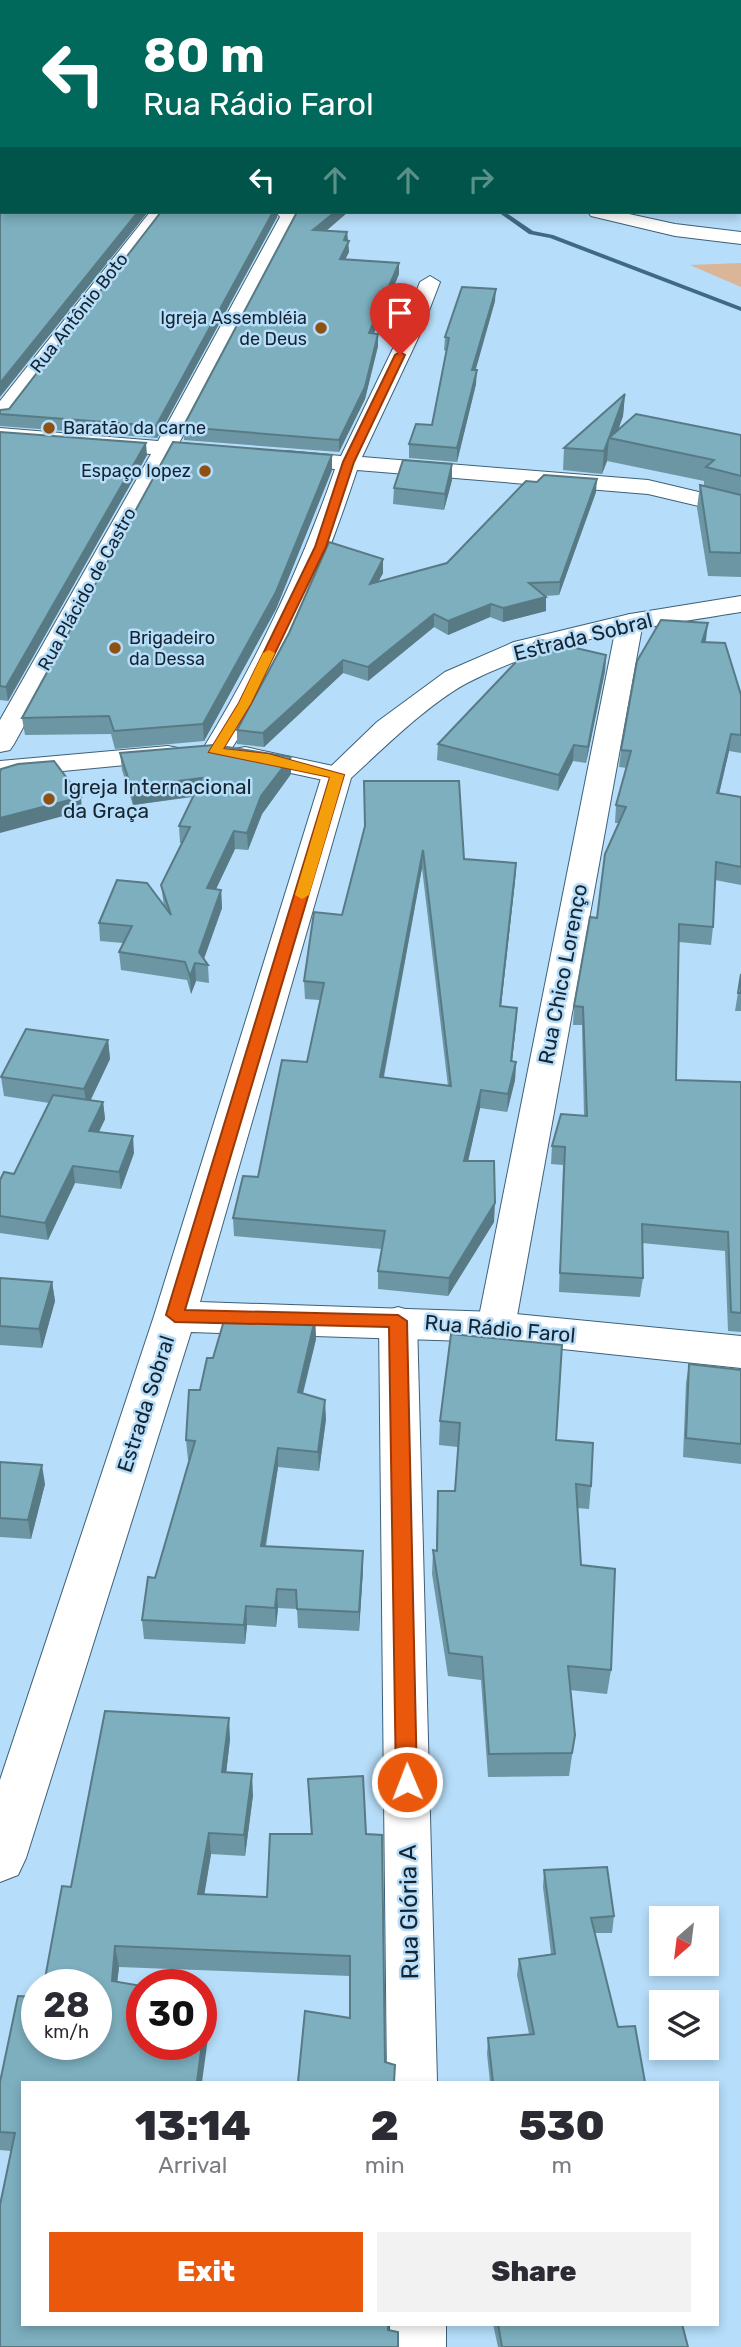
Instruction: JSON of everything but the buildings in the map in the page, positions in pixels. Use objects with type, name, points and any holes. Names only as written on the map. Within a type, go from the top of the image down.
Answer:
[{"type":"street","name":"Rua Antônio Boto","points":[[0,415],[157,214]]},
{"type":"street","name":"Rua Plácido de Castro","points":[[0,744],[165,449],[289,216],[288,214]]},
{"type":"street","points":[[606,214],[675,230],[741,238]]},
{"type":"street","points":[[215,752],[245,703],[320,547],[349,462],[410,334],[430,282]]},
{"type":"street","points":[[0,435],[244,455]]},
{"type":"street","points":[[270,456],[648,487],[741,509]]},
{"type":"street","name":"Estrada Sobral","points":[[0,1858],[175,1315],[337,775],[388,728],[455,678],[524,648],[630,622],[741,604]]},
{"type":"street","name":"Rua Chico Lorenço","points":[[496,1327],[630,622]]},
{"type":"street","points":[[0,769],[215,752],[268,758],[337,775]]},
{"type":"street","name":"Rua Rádio Farol","points":[[175,1315],[398,1321],[496,1327],[741,1352]]},
{"type":"street","name":"Rua Glória A","points":[[398,1321],[412,2081]]},
{"type":"street","points":[[418,2326],[418,2347]]},
{"type":"shaded area","points":[[741,263],[741,287],[690,265]]},
{"type":"waterway","points":[[504,214],[531,233],[551,236],[741,309]]},
{"type":"slow traffic","points":[[269,653],[245,703],[215,752],[268,758],[337,775],[302,895]]},
{"type":"place","name":"Igreja Assembléia de Deus","points":[[321,328]]},
{"type":"place","name":"Baratão da carne","points":[[49,428]]},
{"type":"place","name":"Espaço lopez","points":[[205,471]]},
{"type":"place","name":"Brigadeiro da Dessa","points":[[115,648]]},
{"type":"place","name":"Igreja Internacional da Graça","points":[[49,799]]},
{"type":"route","points":[[400,355],[349,462],[320,547],[245,703],[215,752],[268,758],[337,775],[175,1315],[398,1321],[407,1782]]}]
